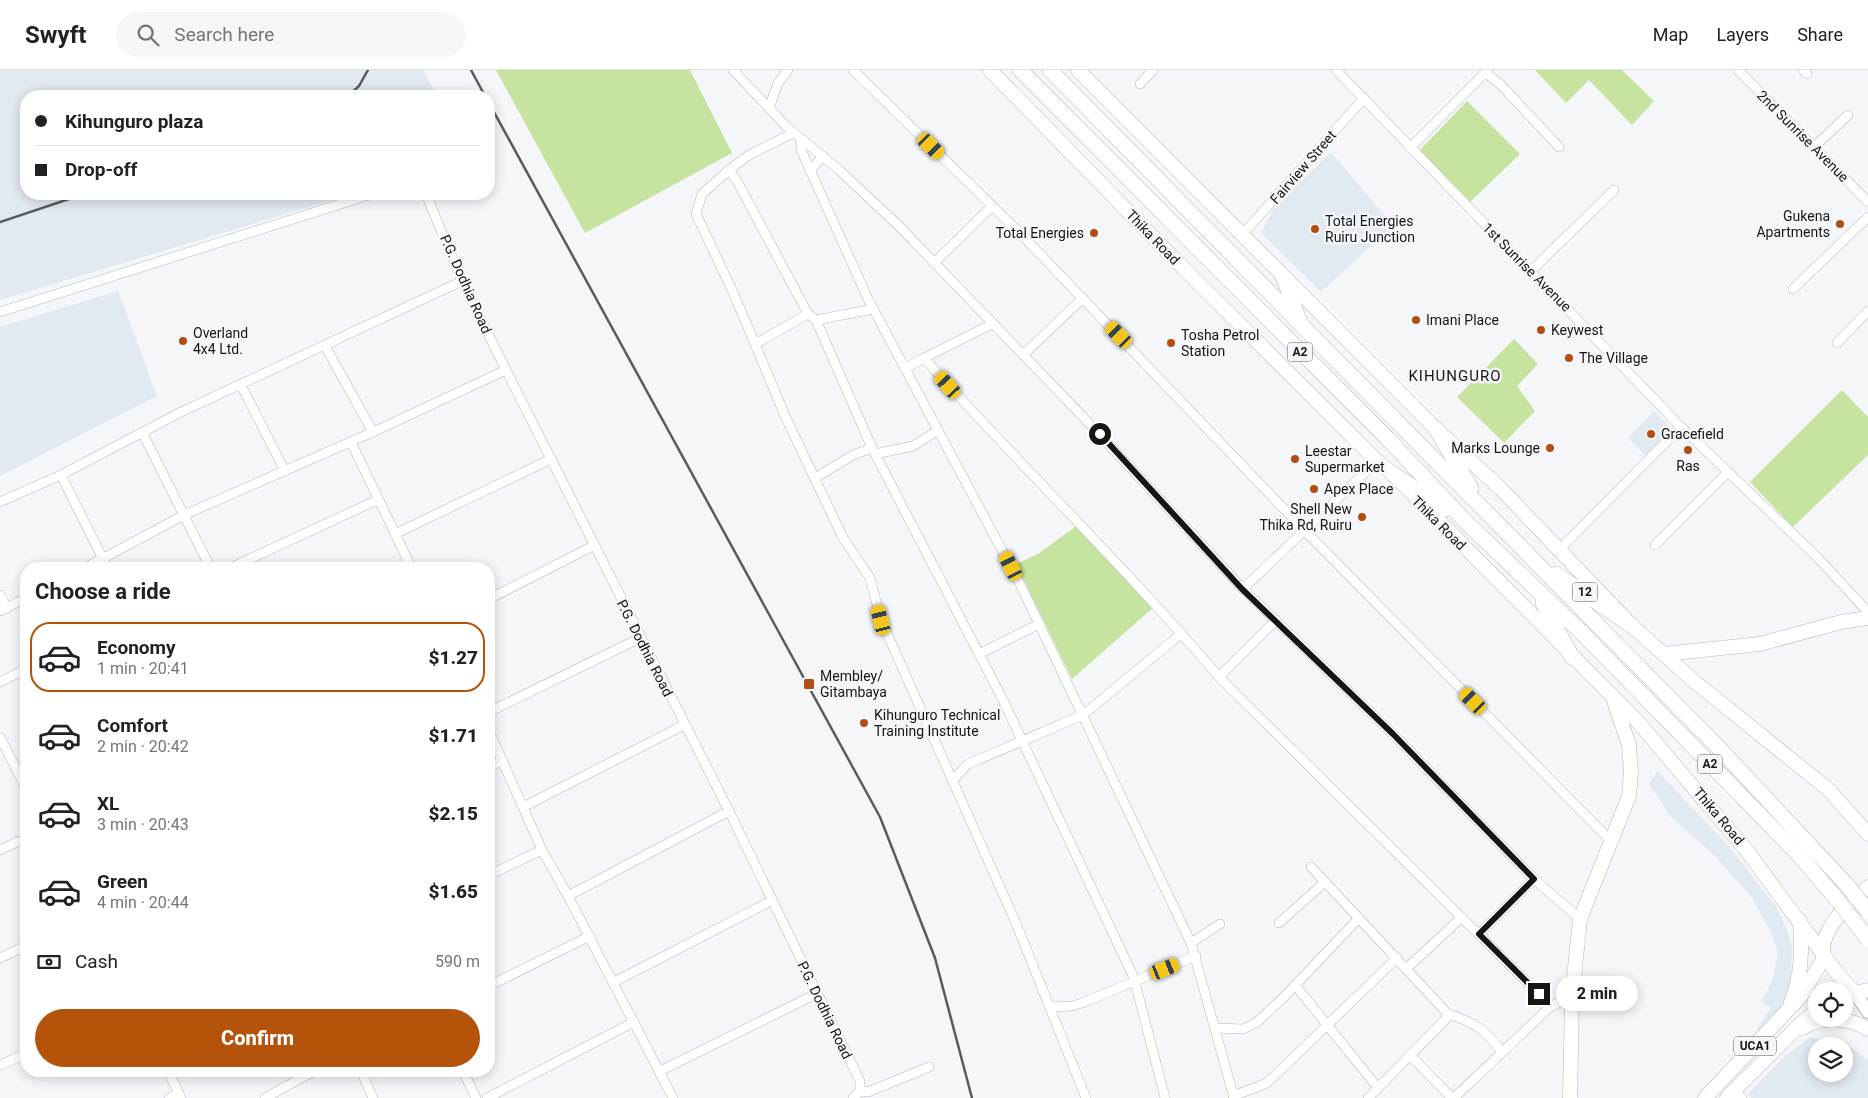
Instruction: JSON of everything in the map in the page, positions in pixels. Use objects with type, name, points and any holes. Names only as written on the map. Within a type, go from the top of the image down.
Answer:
[{"type":"highway","name":"Thika Road","points":[[1020,70],[1388,439],[1466,522],[1538,593],[1582,633],[1799,855],[1868,939]]},
{"type":"highway","name":"A2","points":[[1050,70],[1536,561],[1720,750],[1846,884],[1868,910]]},
{"type":"highway","points":[[1436,429],[1482,507]]},
{"type":"highway","points":[[1393,474],[1466,522]]},
{"type":"highway","name":"12","points":[[1536,561],[1632,626]]},
{"type":"highway","points":[[1538,593],[1572,657]]},
{"type":"main road","name":"Thika Road","points":[[990,70],[1191,276],[1377,461],[1393,474],[1638,723],[1714,810],[1824,955],[1856,994]]},
{"type":"main road","points":[[1078,70],[1436,429],[1501,489],[1558,551],[1632,626],[1695,682],[1829,790],[1868,834]]},
{"type":"main road","points":[[1280,273],[1301,323]]},
{"type":"main road","points":[[1664,654],[1760,644],[1841,622],[1868,618]]},
{"type":"main road","points":[[1570,1098],[1572,997],[1580,920],[1629,796],[1631,772],[1626,732],[1612,698]]},
{"type":"main road","points":[[1824,955],[1824,938],[1831,926],[1868,887]]},
{"type":"main road","points":[[1786,1014],[1800,977],[1800,921]]},
{"type":"main road","name":"UCA1","points":[[1706,1097],[1786,1014],[1807,988],[1824,955]]},
{"type":"main road","points":[[1856,994],[1868,1012]]},
{"type":"main road","points":[[1734,1095],[1788,1035],[1808,1018]]},
{"type":"main road","points":[[1788,1035],[1810,1023],[1836,1019],[1855,1022],[1868,1028]]},
{"type":"street","points":[[733,70],[796,136],[823,156],[899,226],[1152,490],[1242,589],[1393,734],[1534,879],[1580,920]]},
{"type":"street","points":[[769,108],[778,84],[788,70]]},
{"type":"street","points":[[853,70],[1083,298],[1305,530],[1611,841]]},
{"type":"street","points":[[1140,84],[1153,70]]},
{"type":"street","name":"1st Sunrise Avenue","points":[[1336,70],[1681,427],[1818,558],[1868,612]]},
{"type":"street","name":"2nd Sunrise Avenue","points":[[1738,70],[1868,202]]},
{"type":"street","points":[[1410,148],[1487,71],[1559,147]]},
{"type":"street","name":"Fairview Street","points":[[1242,235],[1364,98]]},
{"type":"street","points":[[1814,147],[1848,115]]},
{"type":"street","points":[[796,136],[749,155],[729,170],[702,194],[696,214],[755,344],[786,418],[843,538],[870,578],[881,620],[1016,923],[1086,1098]]},
{"type":"street","points":[[796,136],[873,309],[994,532],[1192,943],[1233,1097],[1267,1083],[1397,958]]},
{"type":"street","points":[[810,171],[823,156]]},
{"type":"street","points":[[729,170],[737,181],[812,317],[874,451],[1022,740],[1134,981],[1165,1098]]},
{"type":"street","points":[[1531,272],[1614,190]]},
{"type":"street","points":[[0,312],[353,200]]},
{"type":"street","name":"P.G. Dodhia Road","points":[[428,200],[462,281],[799,955],[816,994],[860,1081],[860,1091]]},
{"type":"street","points":[[934,263],[992,206]]},
{"type":"street","points":[[1793,289],[1868,217]]},
{"type":"street","points":[[0,502],[61,475],[142,432],[462,281]]},
{"type":"street","points":[[1022,355],[1083,298]]},
{"type":"street","points":[[755,344],[812,317],[873,309]]},
{"type":"street","points":[[1837,343],[1868,311]]},
{"type":"street","points":[[906,368],[992,324]]},
{"type":"street","points":[[325,346],[373,432]]},
{"type":"street","points":[[924,358],[986,427],[1182,633],[1219,677],[1551,1006]]},
{"type":"street","points":[[97,562],[184,515],[351,442],[506,370]]},
{"type":"street","points":[[241,385],[285,471]]},
{"type":"street","points":[[1558,551],[1681,427]]},
{"type":"street","points":[[815,478],[853,454],[913,446],[937,430]]},
{"type":"street","points":[[142,432],[208,562]]},
{"type":"street","points":[[351,442],[377,500],[409,562]]},
{"type":"street","points":[[395,534],[551,459]]},
{"type":"street","points":[[1242,589],[1377,461]]},
{"type":"street","points":[[1655,545],[1728,472]]},
{"type":"street","points":[[61,475],[104,562]]},
{"type":"street","points":[[243,562],[377,500]]},
{"type":"street","points":[[495,597],[593,546]]},
{"type":"street","points":[[0,595],[3,609],[20,601]]},
{"type":"street","points":[[1219,677],[1276,620]]},
{"type":"street","points":[[979,654],[1039,624]]},
{"type":"street","points":[[952,781],[968,764],[1083,715],[1182,633]]},
{"type":"street","points":[[495,709],[640,638]]},
{"type":"street","points":[[0,682],[20,672]]},
{"type":"street","points":[[524,807],[684,725]]},
{"type":"street","points":[[0,738],[20,774]]},
{"type":"street","points":[[495,744],[542,850],[590,936],[674,1098]]},
{"type":"street","points":[[495,764],[502,760]]},
{"type":"street","points":[[568,896],[728,812]]},
{"type":"street","points":[[0,850],[20,841]]},
{"type":"street","points":[[495,872],[542,850]]},
{"type":"street","points":[[1311,867],[1448,1014],[1473,1022],[1493,1039],[1502,1052]]},
{"type":"street","points":[[1479,934],[1534,879]]},
{"type":"street","points":[[1279,923],[1325,882]]},
{"type":"street","points":[[614,982],[771,901]]},
{"type":"street","points":[[1406,969],[1462,917]]},
{"type":"street","points":[[1215,1028],[1243,1029],[1256,1023],[1360,918]]},
{"type":"street","points":[[1192,943],[1220,924]]},
{"type":"street","points":[[495,983],[590,936]]},
{"type":"street","points":[[0,958],[20,949]]},
{"type":"street","points":[[1050,1008],[1077,1005],[1196,956]]},
{"type":"street","points":[[1295,985],[1378,1088]]},
{"type":"street","points":[[660,1071],[816,994]]},
{"type":"street","points":[[1410,1055],[1453,1098],[1551,1006],[1572,997]]},
{"type":"street","points":[[1368,1098],[1446,1020],[1448,1014]]},
{"type":"street","points":[[488,1098],[634,1022]]},
{"type":"street","points":[[0,1065],[20,1057]]},
{"type":"street","points":[[853,1098],[860,1091],[868,1092],[929,1067]]},
{"type":"street","points":[[169,1098],[180,1096],[171,1077]]},
{"type":"street","points":[[265,1098],[303,1077]]},
{"type":"street","points":[[363,1077],[373,1098]]},
{"type":"street","points":[[466,1077],[476,1098]]},
{"type":"shaded area","points":[[0,70],[423,70],[434,90],[20,90],[20,200],[332,200],[0,300]]},
{"type":"shaded area","points":[[1331,152],[1393,225],[1321,292],[1261,233],[1273,210]]},
{"type":"shaded area","points":[[118,291],[157,396],[0,476],[0,327]]},
{"type":"shaded area","name":"Gracefield","points":[[1654,411],[1673,430],[1647,457],[1628,438]]},
{"type":"shaded area","points":[[1657,771],[1726,843],[1777,908],[1788,933],[1792,948],[1791,983],[1775,1022],[1760,1032],[1757,1029],[1771,1007],[1761,1002],[1773,979],[1778,951],[1770,930],[1750,895],[1713,854],[1671,817],[1649,784]]},
{"type":"shaded area","points":[[1808,1039],[1808,1082],[1853,1082],[1853,1049],[1868,1060],[1868,1098],[1751,1098],[1748,1094],[1784,1057]]},
{"type":"green space","points":[[496,70],[690,70],[732,153],[585,233]]},
{"type":"green space","points":[[1535,70],[1622,70],[1654,101],[1632,125],[1589,80],[1566,103]]},
{"type":"green space","points":[[1467,101],[1520,154],[1469,203],[1420,150]]},
{"type":"green space","points":[[1514,339],[1538,364],[1517,386],[1535,411],[1504,443],[1457,397]]},
{"type":"green space","points":[[1842,390],[1868,417],[1868,455],[1793,527],[1750,482]]},
{"type":"green space","points":[[1079,524],[1156,605],[1072,679],[1016,564],[1038,554]]},
{"type":"railway","points":[[355,90],[368,70]]},
{"type":"railway","points":[[471,70],[482,90]]},
{"type":"railway","points":[[495,114],[880,817],[935,958],[972,1098]]},
{"type":"railway","points":[[0,222],[66,200]]},
{"type":"place","name":"Gukena Apartments","points":[[1840,224]]},
{"type":"place","name":"Total Energies Ruiru Junction","points":[[1315,229]]},
{"type":"place","name":"Total Energies","points":[[1094,233]]},
{"type":"place","name":"Imani Place","points":[[1416,320]]},
{"type":"place","name":"Keywest","points":[[1541,330]]},
{"type":"place","name":"Overland 4x4 Ltd.","points":[[183,341]]},
{"type":"place","name":"Tosha Petrol Station","points":[[1171,343]]},
{"type":"place","name":"The Village","points":[[1569,358]]},
{"type":"place","name":"Gracefield","points":[[1651,434]]},
{"type":"place","name":"Marks Lounge","points":[[1550,448]]},
{"type":"place","name":"Ras","points":[[1688,450]]},
{"type":"place","name":"Leestar Supermarket","points":[[1295,459]]},
{"type":"place","name":"Apex Place","points":[[1314,489]]},
{"type":"place","name":"Shell New Thika Rd, Ruiru","points":[[1362,517]]},
{"type":"place","name":"Membley/ Gitambaya","points":[[809,684]]},
{"type":"place","name":"Kihunguro Technical Training Institute","points":[[864,723]]},
{"type":"district","name":"KIHUNGURO","points":[[1455,376]]},
{"type":"route","points":[[1100,434],[1242,589],[1393,734],[1534,879],[1479,934],[1539,994]]}]
